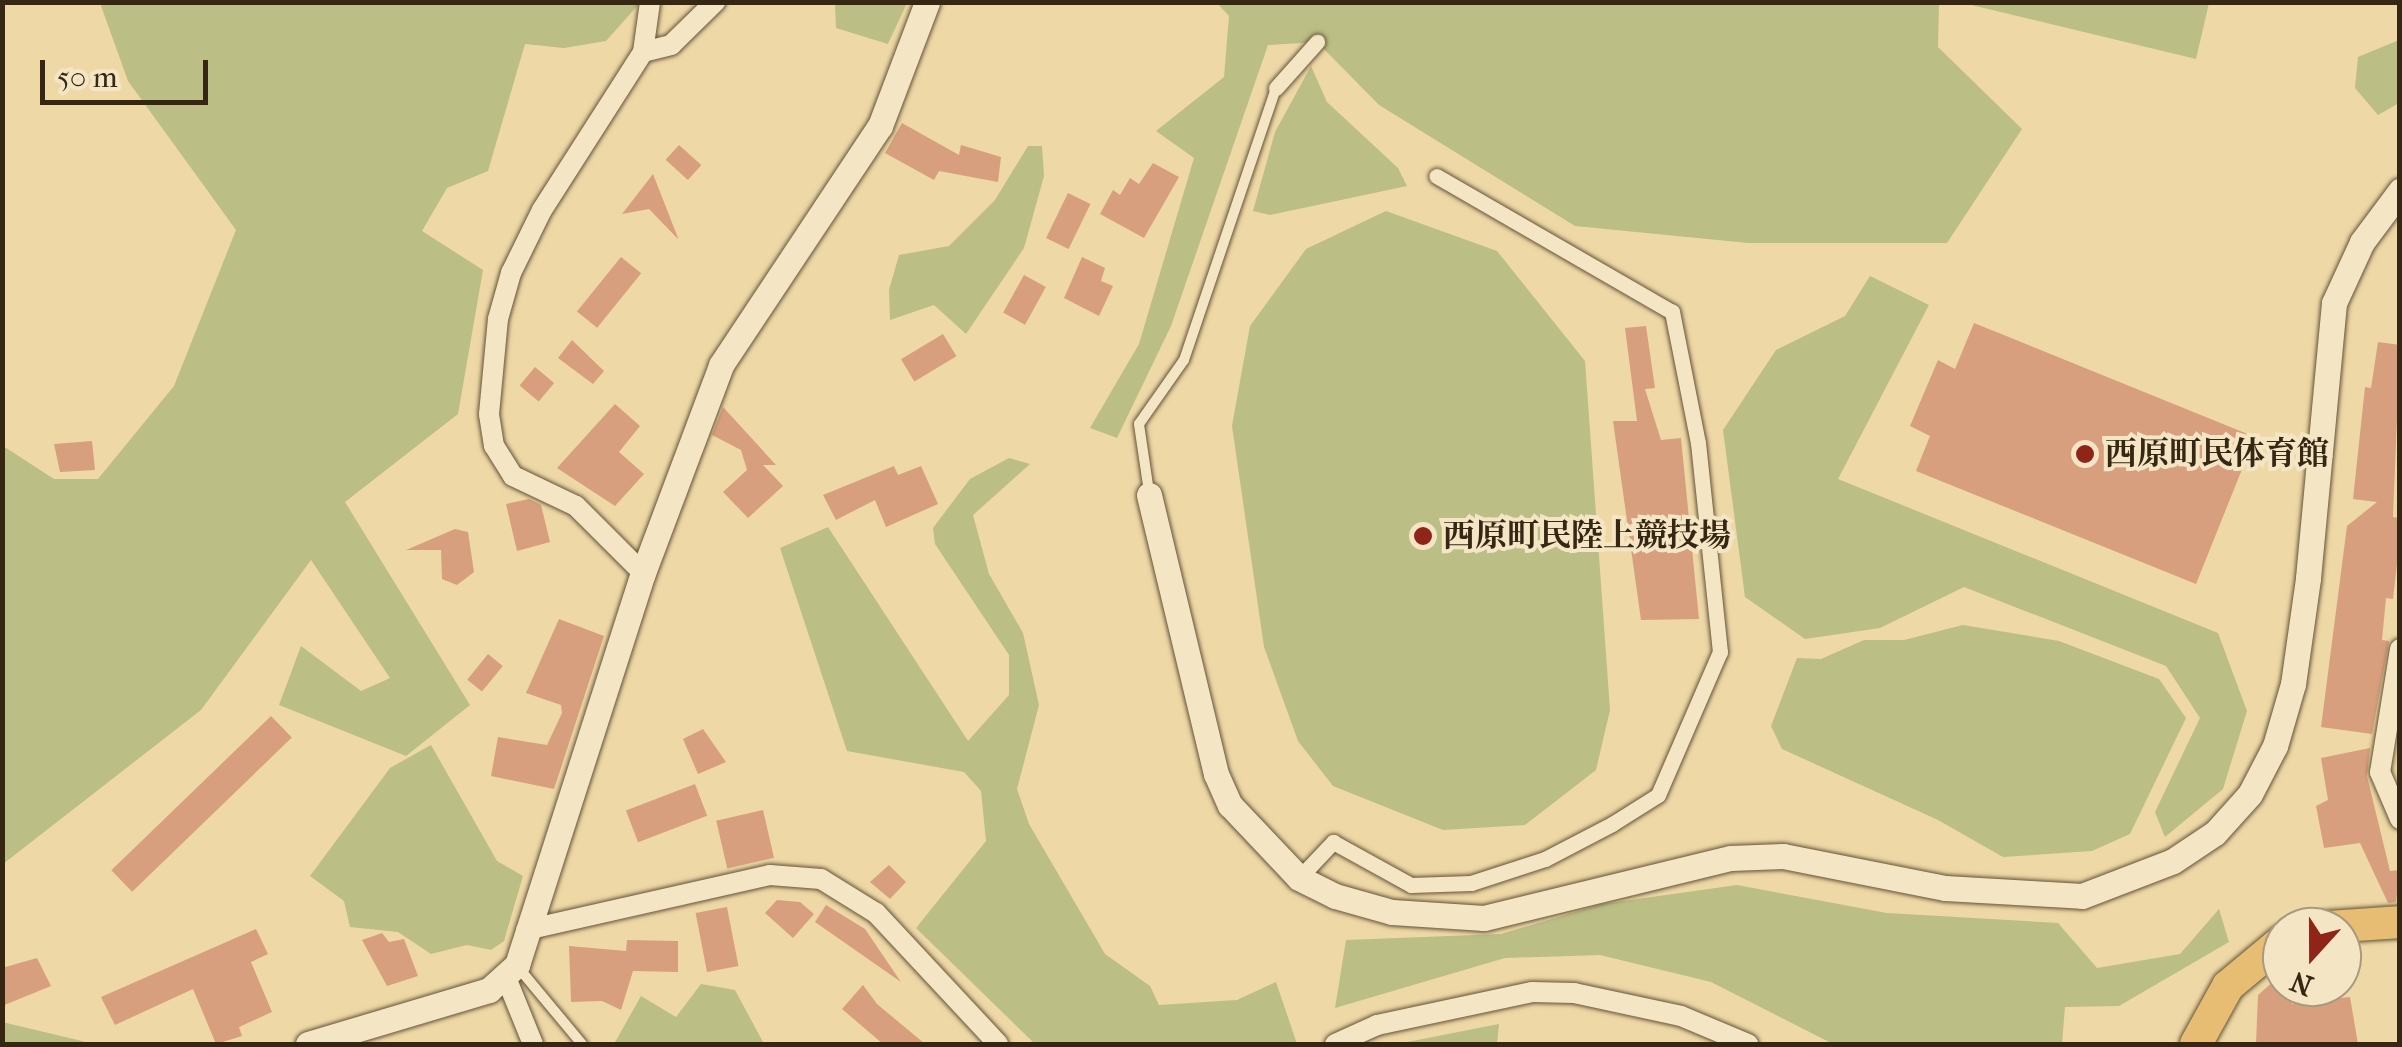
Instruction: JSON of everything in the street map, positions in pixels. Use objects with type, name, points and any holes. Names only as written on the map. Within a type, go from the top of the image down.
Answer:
[{"type":"main road","points":[[2362,925],[2400,922]]},
{"type":"main road","points":[[2196,1044],[2228,986],[2262,958]]},
{"type":"street","points":[[643,573],[576,506],[513,476],[494,446],[489,414],[498,319],[511,273],[542,210],[644,52],[650,2]]},
{"type":"street","points":[[644,52],[670,45],[715,2]]},
{"type":"street","points":[[533,1044],[512,972],[643,573],[721,366],[880,126],[927,2]]},
{"type":"street","points":[[1276,88],[1317,42]]},
{"type":"street","points":[[1299,878],[1334,842],[1411,885],[1470,883],[1544,859],[1612,824],[1658,795],[1720,652],[1698,443],[1672,312],[1436,176]]},
{"type":"street","points":[[1149,495],[1216,774],[1246,826],[1299,878],[1392,912],[1484,918],[1730,858],[1783,856],[1945,888],[2082,896],[2173,862],[2227,820],[2250,794],[2275,746],[2293,684],[2308,578],[2334,303],[2362,242],[2400,191]]},
{"type":"street","points":[[2400,649],[2380,772],[2400,819]]},
{"type":"street","points":[[526,930],[770,876],[822,879],[876,913],[998,1044]]},
{"type":"street","points":[[308,1044],[512,972]]},
{"type":"street","points":[[1335,1044],[1377,1025],[1532,992],[1574,993],[1681,1016],[1748,1044]]},
{"type":"lane","points":[[1149,495],[1140,424],[1184,360],[1276,88]]},
{"type":"lane","points":[[512,972],[582,1044]]},
{"type":"green space","points":[[835,2],[907,3],[888,44],[836,28]]},
{"type":"green space","points":[[2209,2],[2196,59],[1963,3]]},
{"type":"green space","points":[[100,3],[640,3],[606,41],[564,48],[525,44],[488,171],[447,188],[422,231],[483,270],[458,414],[345,502],[470,705],[406,756],[279,705],[301,646],[361,691],[390,678],[311,560],[201,710],[3,864],[3,446],[54,479],[98,479],[174,386],[236,230],[128,81]]},
{"type":"green space","points":[[1217,3],[1939,3],[1938,47],[2022,129],[1947,243],[1748,243],[1575,226],[1379,105],[1317,42],[1268,45],[1171,326],[1117,438],[1090,428],[1139,344],[1194,158],[1156,131],[1224,77],[1229,16]]},
{"type":"green space","points":[[2399,40],[2399,103],[2378,115],[2355,88],[2358,57]]},
{"type":"green space","points":[[1311,66],[1327,102],[1398,168],[1407,186],[1270,215],[1253,211],[1275,132]]},
{"type":"green space","points":[[1028,146],[1042,146],[1044,176],[1024,248],[966,334],[934,305],[890,320],[889,290],[899,255],[949,246],[995,200]]},
{"type":"green space","name":"西原町民陸上競技場","points":[[1386,211],[1497,251],[1585,361],[1610,710],[1596,770],[1525,825],[1443,830],[1333,786],[1298,741],[1264,647],[1232,426],[1250,326],[1306,249]]},
{"type":"green space","points":[[1870,276],[1929,305],[1838,479],[2218,633],[2247,711],[2223,789],[2165,837],[2155,812],[2200,718],[2166,666],[1964,587],[1880,628],[1805,639],[1745,597],[1723,430],[1776,350],[1845,316]]},
{"type":"green space","points":[[1009,458],[1030,464],[973,515],[989,574],[1023,633],[1039,705],[1017,789],[1029,824],[1105,954],[1150,986],[1159,1005],[1237,1000],[1276,982],[1297,1044],[1035,1044],[916,928],[986,841],[981,791],[964,772],[847,751],[780,548],[828,527],[968,741],[1009,695],[1009,655],[935,544],[933,528],[970,479]]},
{"type":"green space","points":[[1963,625],[2059,641],[2159,679],[2186,718],[2130,834],[2092,851],[2003,857],[1938,820],[1782,749],[1771,726],[1797,658],[1821,659],[1864,640],[1904,640]]},
{"type":"green space","points":[[431,745],[497,861],[523,876],[504,941],[491,950],[467,945],[431,954],[398,932],[350,927],[344,901],[310,876],[390,768]]},
{"type":"green space","points":[[1737,885],[1887,913],[2058,923],[2097,968],[2180,954],[2219,909],[2229,942],[2119,1006],[2065,1007],[2062,1044],[1833,1044],[1711,982],[1600,955],[1505,958],[1335,1008],[1346,940],[1501,934],[1602,904]]},
{"type":"green space","points":[[701,984],[735,990],[764,1044],[614,1044],[641,996],[676,1017]]},
{"type":"green space","points":[[2,1022],[82,1041],[93,1044],[3,1044]]},
{"type":"green space","points":[[1499,1024],[1497,1044],[1397,1044]]},
{"type":"building","points":[[902,123],[959,155],[961,145],[1001,157],[998,182],[939,171],[934,180],[885,153]]},
{"type":"building","points":[[679,145],[701,165],[688,180],[666,160]]},
{"type":"building","points":[[1153,163],[1179,177],[1144,238],[1100,214],[1113,190],[1120,195],[1130,178],[1139,184]]},
{"type":"building","points":[[653,174],[678,239],[649,209],[622,214]]},
{"type":"building","points":[[1068,193],[1090,204],[1069,249],[1046,238]]},
{"type":"building","points":[[621,257],[641,273],[597,328],[577,311]]},
{"type":"building","points":[[1082,257],[1105,268],[1101,281],[1113,286],[1099,316],[1064,298]]},
{"type":"building","points":[[1024,275],[1046,287],[1025,325],[1003,313]]},
{"type":"building","name":"西原町民体育館","points":[[1974,323],[2255,437],[2196,584],[1916,471],[1930,436],[1910,426],[1938,360],[1955,369]]},
{"type":"building","points":[[1646,326],[1655,388],[1645,389],[1661,440],[1681,438],[1699,619],[1641,620],[1613,421],[1637,421],[1625,328]]},
{"type":"building","points":[[943,334],[956,356],[914,382],[901,359]]},
{"type":"building","points":[[572,340],[604,371],[593,384],[558,358]]},
{"type":"building","points":[[2378,342],[2400,345],[2393,517],[2400,518],[2400,537],[2393,599],[2386,598],[2382,640],[2389,641],[2372,734],[2321,727],[2347,526],[2377,502],[2353,499],[2365,387],[2371,388]]},
{"type":"building","points":[[535,367],[554,383],[539,401],[520,385]]},
{"type":"building","points":[[615,404],[640,426],[619,452],[644,474],[615,506],[557,468]]},
{"type":"building","points":[[723,407],[776,465],[763,465],[783,486],[748,518],[723,492],[747,470],[741,450],[712,435]]},
{"type":"building","points":[[92,441],[95,470],[60,472],[54,444]]},
{"type":"building","points":[[894,466],[898,475],[921,466],[938,504],[886,527],[875,500],[836,520],[823,495]]},
{"type":"building","points":[[529,499],[541,505],[550,542],[517,551],[506,504]]},
{"type":"building","points":[[455,529],[468,532],[474,572],[457,585],[442,579],[441,550],[406,550]]},
{"type":"building","points":[[559,619],[604,636],[554,789],[491,776],[498,737],[547,745],[562,713],[561,705],[526,693]]},
{"type":"building","points":[[488,654],[503,666],[482,692],[467,680]]},
{"type":"building","points":[[271,716],[292,738],[132,892],[111,870]]},
{"type":"building","points":[[703,729],[726,762],[698,774],[683,739]]},
{"type":"building","points":[[2370,748],[2367,776],[2390,871],[2400,870],[2396,902],[2388,903],[2360,843],[2324,848],[2316,806],[2328,800],[2321,758]]},
{"type":"building","points":[[695,784],[707,816],[638,842],[626,811]]},
{"type":"building","points":[[763,810],[774,858],[727,869],[716,821]]},
{"type":"building","points":[[889,865],[906,882],[890,899],[870,882]]},
{"type":"building","points":[[777,900],[800,902],[814,914],[793,938],[765,913]]},
{"type":"building","points":[[826,905],[865,929],[901,982],[815,922]]},
{"type":"building","points":[[727,907],[738,966],[707,972],[696,913]]},
{"type":"building","points":[[256,929],[268,954],[251,962],[272,1012],[239,1027],[242,1036],[216,1044],[193,989],[115,1025],[101,997]]},
{"type":"building","points":[[382,933],[389,942],[404,939],[418,976],[387,986],[362,940]]},
{"type":"building","points":[[627,940],[678,941],[678,972],[633,971],[621,1010],[602,1001],[571,1002],[569,946],[626,951]]},
{"type":"building","points":[[37,958],[51,986],[2,1006],[2,968]]},
{"type":"building","points":[[863,985],[877,1004],[925,1044],[883,1044],[842,1009]]},
{"type":"building","points":[[2262,992],[2262,1007],[2352,1007],[2358,1044],[2256,1044],[2258,995]]},
{"type":"place","name":"西原町民体育館","points":[[2085,454]]},
{"type":"place","name":"西原町民陸上競技場","points":[[1423,536]]}]
